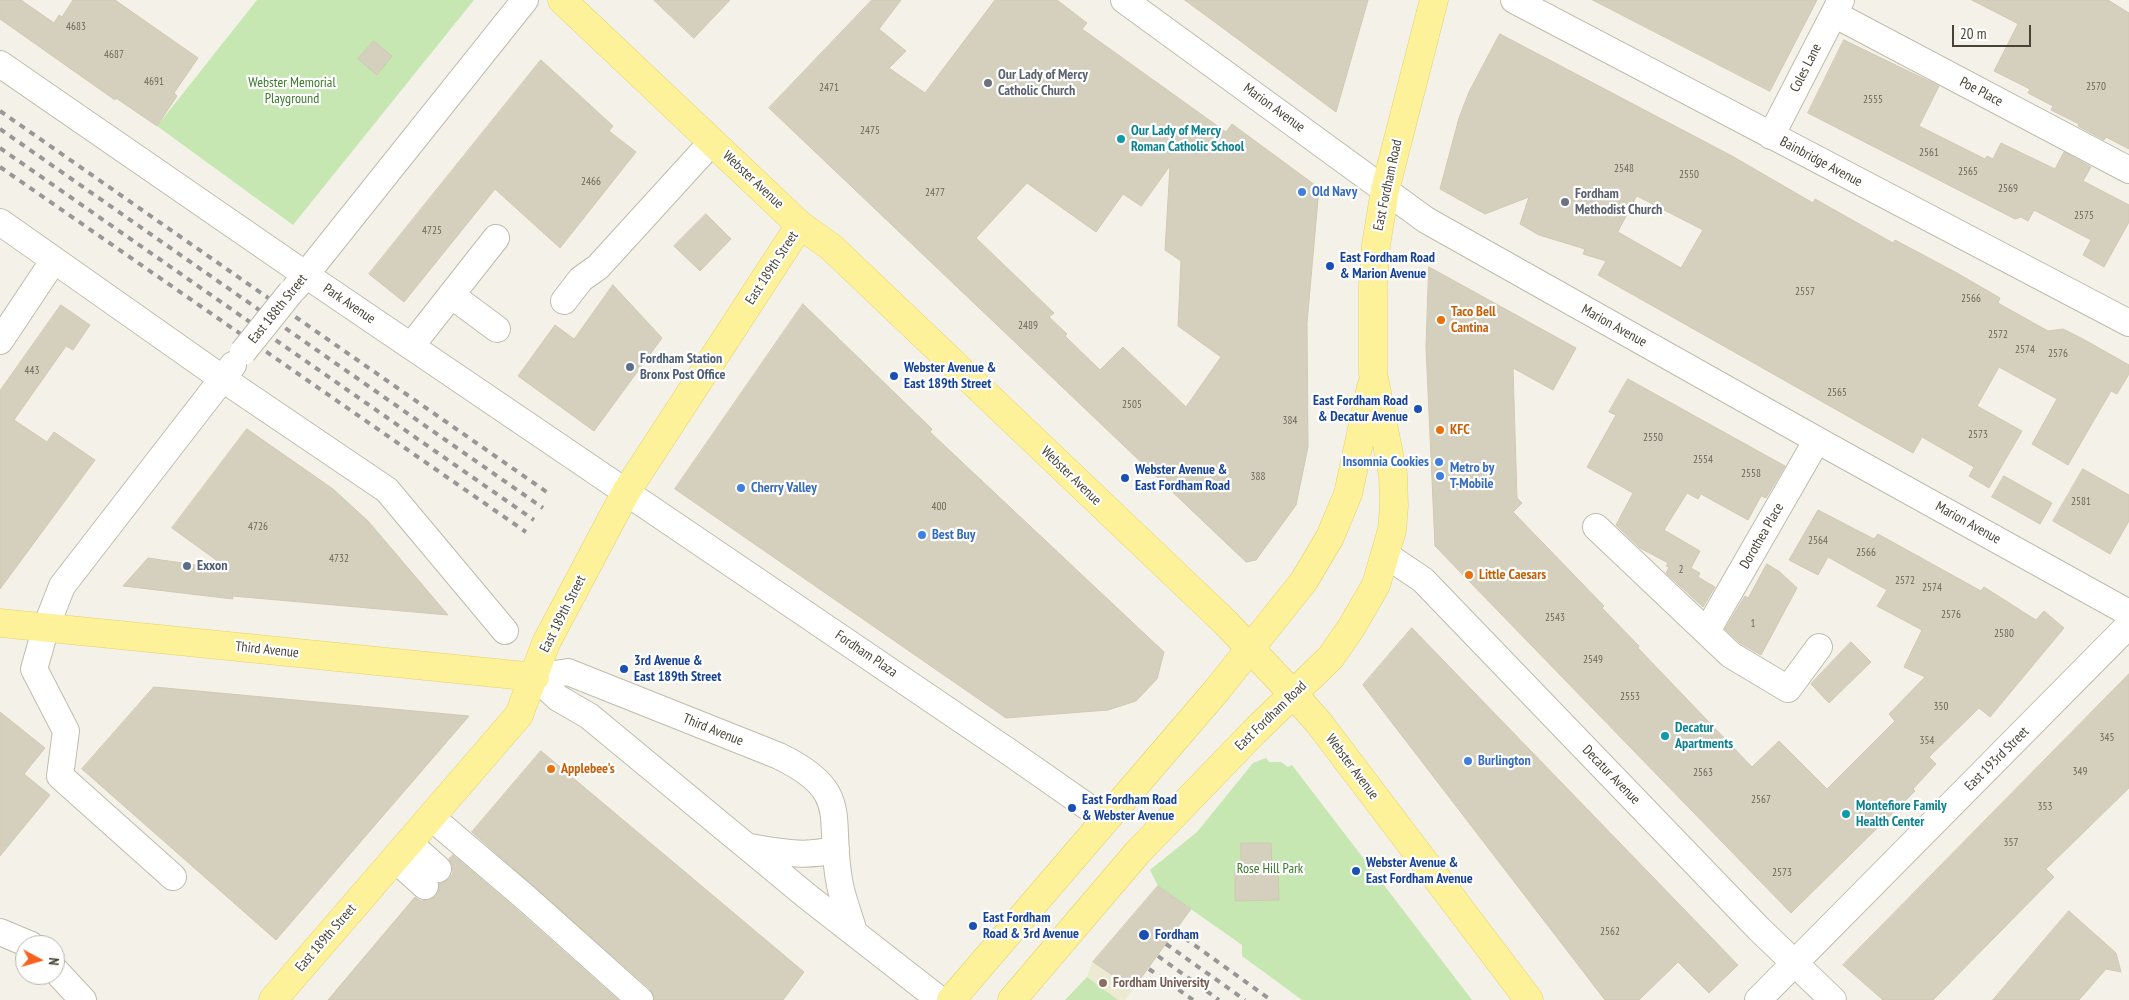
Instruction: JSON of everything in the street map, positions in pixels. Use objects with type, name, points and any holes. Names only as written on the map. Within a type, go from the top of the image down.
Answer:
[{"type":"main road","name":"Webster Avenue","points":[[562,0],[800,225],[831,247],[1250,648],[1320,723],[1529,1000]]},
{"type":"main road","name":"East Fordham Road","points":[[951,1000],[1250,648],[1304,581],[1319,558],[1340,516],[1355,468],[1373,374],[1373,285],[1376,245],[1385,190],[1434,0]]},
{"type":"main road","name":"East 189th Street","points":[[273,1000],[519,715],[546,643],[626,492],[800,225]]},
{"type":"main road","name":"East Fordham Road","points":[[1012,1000],[1138,852],[1241,745],[1294,695],[1331,656],[1351,628],[1376,585],[1392,530],[1393,475],[1373,374]]},
{"type":"main road","name":"Third Avenue","points":[[0,622],[535,676]]},
{"type":"street","name":"East 188th Street","points":[[173,877],[60,776],[66,731],[34,669],[46,628],[62,586],[243,352],[525,0]]},
{"type":"street","name":"Marion Avenue","points":[[1124,0],[1426,220],[2129,613]]},
{"type":"street","name":"Bainbridge Avenue","points":[[1514,0],[2129,323]]},
{"type":"street","name":"Coles Lane","points":[[1771,136],[1837,7]]},
{"type":"street","name":"Poe Place","points":[[1837,7],[2129,170]]},
{"type":"street","name":"Park Avenue","points":[[0,64],[298,284],[411,346],[626,492]]},
{"type":"street","points":[[564,301],[581,278],[598,267],[712,142]]},
{"type":"street","points":[[0,222],[223,379],[387,490],[506,632]]},
{"type":"street","points":[[411,346],[496,238]]},
{"type":"street","points":[[0,340],[54,260]]},
{"type":"street","points":[[451,295],[497,329]]},
{"type":"street","name":"Dorothea Place","points":[[1707,631],[1817,440]]},
{"type":"street","name":"Fordham Plaza","points":[[626,492],[1105,819]]},
{"type":"street","points":[[1596,527],[1731,655],[1788,689],[1819,647]]},
{"type":"street","name":"Decatur Avenue","points":[[1386,555],[1423,580],[1794,964],[1833,1000]]},
{"type":"street","name":"East 193rd Street","points":[[1758,1000],[2129,625]]},
{"type":"street","name":"Third Avenue","points":[[535,676],[568,672],[797,764],[821,784],[833,805],[840,885],[853,929]]},
{"type":"street","points":[[535,676],[558,698],[589,716],[750,847],[808,897],[853,929],[940,1000]]},
{"type":"street","points":[[431,817],[526,898],[640,1000]]},
{"type":"street","points":[[750,847],[806,854],[820,854],[836,849]]},
{"type":"street","points":[[402,851],[432,877]]},
{"type":"street","points":[[0,932],[15,938]]},
{"type":"street","points":[[65,981],[83,1000]]},
{"type":"shaded area","name":"Fordham University","points":[[1092,962],[1133,989],[1125,1000],[1065,1000],[1087,977]]},
{"type":"green space","name":"Webster Memorial Playground","points":[[257,0],[474,0],[293,225],[157,126]]},
{"type":"green space","name":"Rose Hill Park","points":[[1266,758],[1269,762],[1281,762],[1288,767],[1292,765],[1472,1000],[1302,1000],[1242,956],[1242,945],[1158,886],[1150,870],[1197,832],[1253,763]]},
{"type":"green space","points":[[1087,977],[1118,1000],[1065,1000]]},
{"type":"building","points":[[0,0],[21,0],[54,23],[59,15],[62,17],[73,0],[115,0],[198,58],[174,93],[177,96],[157,126],[116,98],[115,100],[0,19]]},
{"type":"building","points":[[654,0],[730,0],[694,38]]},
{"type":"building","points":[[872,0],[901,0],[879,29],[906,51],[889,68],[925,93],[995,0],[1057,0],[1087,23],[1082,29],[1226,132],[1232,124],[1319,188],[1307,323],[1308,447],[1296,505],[1256,560],[1246,562],[769,108]],"holes":[[[1170,166],[1165,250],[1181,261],[1178,326],[1221,357],[1186,407],[1123,347],[1100,370],[1065,336],[1067,334],[1049,317],[1054,313],[976,238],[1027,183],[1096,232],[1123,194],[1141,206]]]},
{"type":"building","points":[[1185,0],[1368,0],[1336,112],[1216,23]]},
{"type":"building","points":[[1593,0],[1817,0],[1770,91]]},
{"type":"building","points":[[1972,0],[2108,0],[2129,13],[2129,149],[2106,137],[2104,140],[2078,126],[2079,124],[2051,110],[2053,106],[2028,93],[2030,89],[1994,71],[2018,24]]},
{"type":"building","points":[[1500,34],[1732,156],[1813,203],[1815,199],[1893,243],[1895,240],[1957,273],[2000,298],[1998,303],[2048,331],[2063,329],[2083,339],[2129,365],[2129,374],[2117,394],[2111,391],[2068,465],[2032,444],[2057,399],[1999,367],[1977,406],[2022,431],[1989,488],[1969,476],[1974,467],[1922,437],[1913,453],[1598,275],[1606,261],[1583,254],[1585,249],[1539,235],[1520,224],[1529,197],[1485,214],[1440,189],[1459,118],[1469,92]],"holes":[[[1637,196],[1703,230],[1681,268],[1618,232]]]},
{"type":"building","points":[[1844,40],[1939,86],[1919,126],[1985,159],[1987,156],[1993,159],[2001,143],[2055,169],[2064,152],[2091,167],[2083,181],[2129,205],[2129,222],[2104,267],[2083,255],[2091,240],[2034,210],[2028,221],[2021,217],[2015,219],[1808,113]]},
{"type":"building","points":[[374,41],[392,56],[377,75],[358,59]]},
{"type":"building","points":[[541,60],[613,126],[609,131],[636,152],[560,248],[495,189],[404,302],[369,274]]},
{"type":"building","points":[[706,214],[731,239],[700,271],[674,246]]},
{"type":"building","points":[[1429,267],[1576,348],[1553,390],[1513,368],[1517,498],[1522,503],[1513,512],[1604,606],[1602,608],[1639,646],[1638,648],[1752,767],[1779,741],[1827,789],[1895,721],[1889,714],[1925,677],[1904,667],[1922,630],[1877,606],[1887,590],[1828,557],[1818,575],[1789,560],[1818,510],[1874,539],[1878,534],[1981,591],[1984,587],[2036,620],[2044,611],[2064,628],[1990,717],[1979,708],[1929,757],[1936,764],[1913,789],[1915,791],[1791,913],[1435,546],[1426,347]]},
{"type":"building","points":[[613,285],[662,338],[594,431],[518,376],[555,325],[574,339]]},
{"type":"building","points":[[803,304],[932,429],[930,432],[1164,652],[1157,679],[1136,701],[1108,710],[1006,718],[675,489]]},
{"type":"building","points":[[61,305],[90,325],[73,350],[66,346],[14,420],[47,442],[54,432],[95,460],[0,589],[0,391]]},
{"type":"building","points":[[1628,379],[1785,466],[1766,498],[1761,496],[1748,520],[1701,494],[1698,499],[1687,493],[1664,530],[1700,551],[1691,568],[1700,573],[1698,577],[1715,587],[1703,607],[1666,573],[1669,567],[1666,566],[1668,563],[1640,548],[1616,525],[1633,493],[1587,467],[1616,415],[1609,412]]},
{"type":"building","points":[[247,429],[333,489],[368,521],[448,615],[232,596],[233,599],[123,586],[148,558],[230,570],[172,528]]},
{"type":"building","points":[[2083,469],[2129,495],[2129,521],[2110,554],[2053,521]]},
{"type":"building","points":[[2004,476],[2052,503],[2040,524],[1992,497]]},
{"type":"building","points":[[1767,564],[1780,572],[1797,588],[1761,655],[1740,643],[1725,629],[1745,596],[1748,598]]},
{"type":"building","points":[[1412,628],[1738,965],[1709,993],[1678,962],[1639,1000],[1605,1000],[1363,685]]},
{"type":"building","points":[[1851,642],[1871,662],[1829,703],[1811,684]]},
{"type":"building","points":[[2129,674],[2129,788],[2046,869],[2054,877],[1933,1000],[1883,1000],[1843,965]]},
{"type":"building","points":[[154,687],[469,716],[276,940],[82,769]]},
{"type":"building","points":[[0,712],[45,748],[24,774],[50,795],[0,856]]},
{"type":"building","points":[[541,751],[804,972],[783,1000],[655,1000],[650,989],[472,832]]},
{"type":"building","points":[[1241,843],[1271,843],[1272,870],[1278,870],[1279,900],[1235,901],[1235,870],[1241,870]]},
{"type":"building","points":[[453,855],[618,1000],[328,1000],[415,897],[421,901],[429,900],[436,896],[439,884],[449,879],[453,873],[449,859]]},
{"type":"building","points":[[1158,886],[1191,909],[1133,989],[1093,962]]},
{"type":"building","points":[[2069,911],[2116,953],[2121,972],[2106,969],[2079,1000],[1993,1000]]},
{"type":"railway","points":[[0,111],[551,495]]},
{"type":"railway","points":[[0,129],[543,508]]},
{"type":"railway","points":[[0,148],[534,520]]},
{"type":"railway","points":[[0,167],[526,532]]},
{"type":"railway","points":[[1175,931],[1271,1000]]},
{"type":"railway","points":[[1166,944],[1245,1000]]},
{"type":"railway","points":[[1158,956],[1219,1000]]},
{"type":"railway","points":[[1149,969],[1193,1000]]},
{"type":"place","name":"Our Lady of Mercy Catholic Church","points":[[988,83]]},
{"type":"place","name":"Our Lady of Mercy Roman Catholic School","points":[[1121,139]]},
{"type":"place","name":"Old Navy","points":[[1302,192]]},
{"type":"place","name":"Fordham Methodist Church","points":[[1565,202]]},
{"type":"place","name":"East Fordham Road & Marion Avenue","points":[[1330,266]]},
{"type":"place","name":"Taco Bell Cantina","points":[[1441,320]]},
{"type":"place","name":"Fordham Station Bronx Post Office","points":[[630,367]]},
{"type":"place","name":"Webster Avenue & East 189th Street","points":[[894,376]]},
{"type":"place","name":"East Fordham Road & Decatur Avenue","points":[[1418,409]]},
{"type":"place","name":"KFC","points":[[1440,430]]},
{"type":"place","name":"Insomnia Cookies","points":[[1439,462]]},
{"type":"place","name":"Metro by T-Mobile","points":[[1440,476]]},
{"type":"place","name":"Webster Avenue & East Fordham Road","points":[[1125,478]]},
{"type":"place","name":"Cherry Valley","points":[[741,488]]},
{"type":"place","name":"Best Buy","points":[[922,535]]},
{"type":"place","name":"Exxon","points":[[187,566]]},
{"type":"place","name":"Little Caesars","points":[[1469,575]]},
{"type":"place","name":"3rd Avenue & East 189th Street","points":[[624,669]]},
{"type":"place","name":"Decatur Apartments","points":[[1665,736]]},
{"type":"place","name":"Burlington","points":[[1468,761]]},
{"type":"place","name":"Applebee's","points":[[551,769]]},
{"type":"place","name":"East Fordham Road & Webster Avenue","points":[[1072,808]]},
{"type":"place","name":"Montefiore Family Health Center","points":[[1846,814]]},
{"type":"place","name":"Webster Avenue & East Fordham Avenue","points":[[1356,871]]},
{"type":"place","name":"East Fordham Road & 3rd Avenue","points":[[973,926]]},
{"type":"place","name":"Fordham","points":[[1144,935]]},
{"type":"place","name":"Fordham University","points":[[1103,983]]}]
